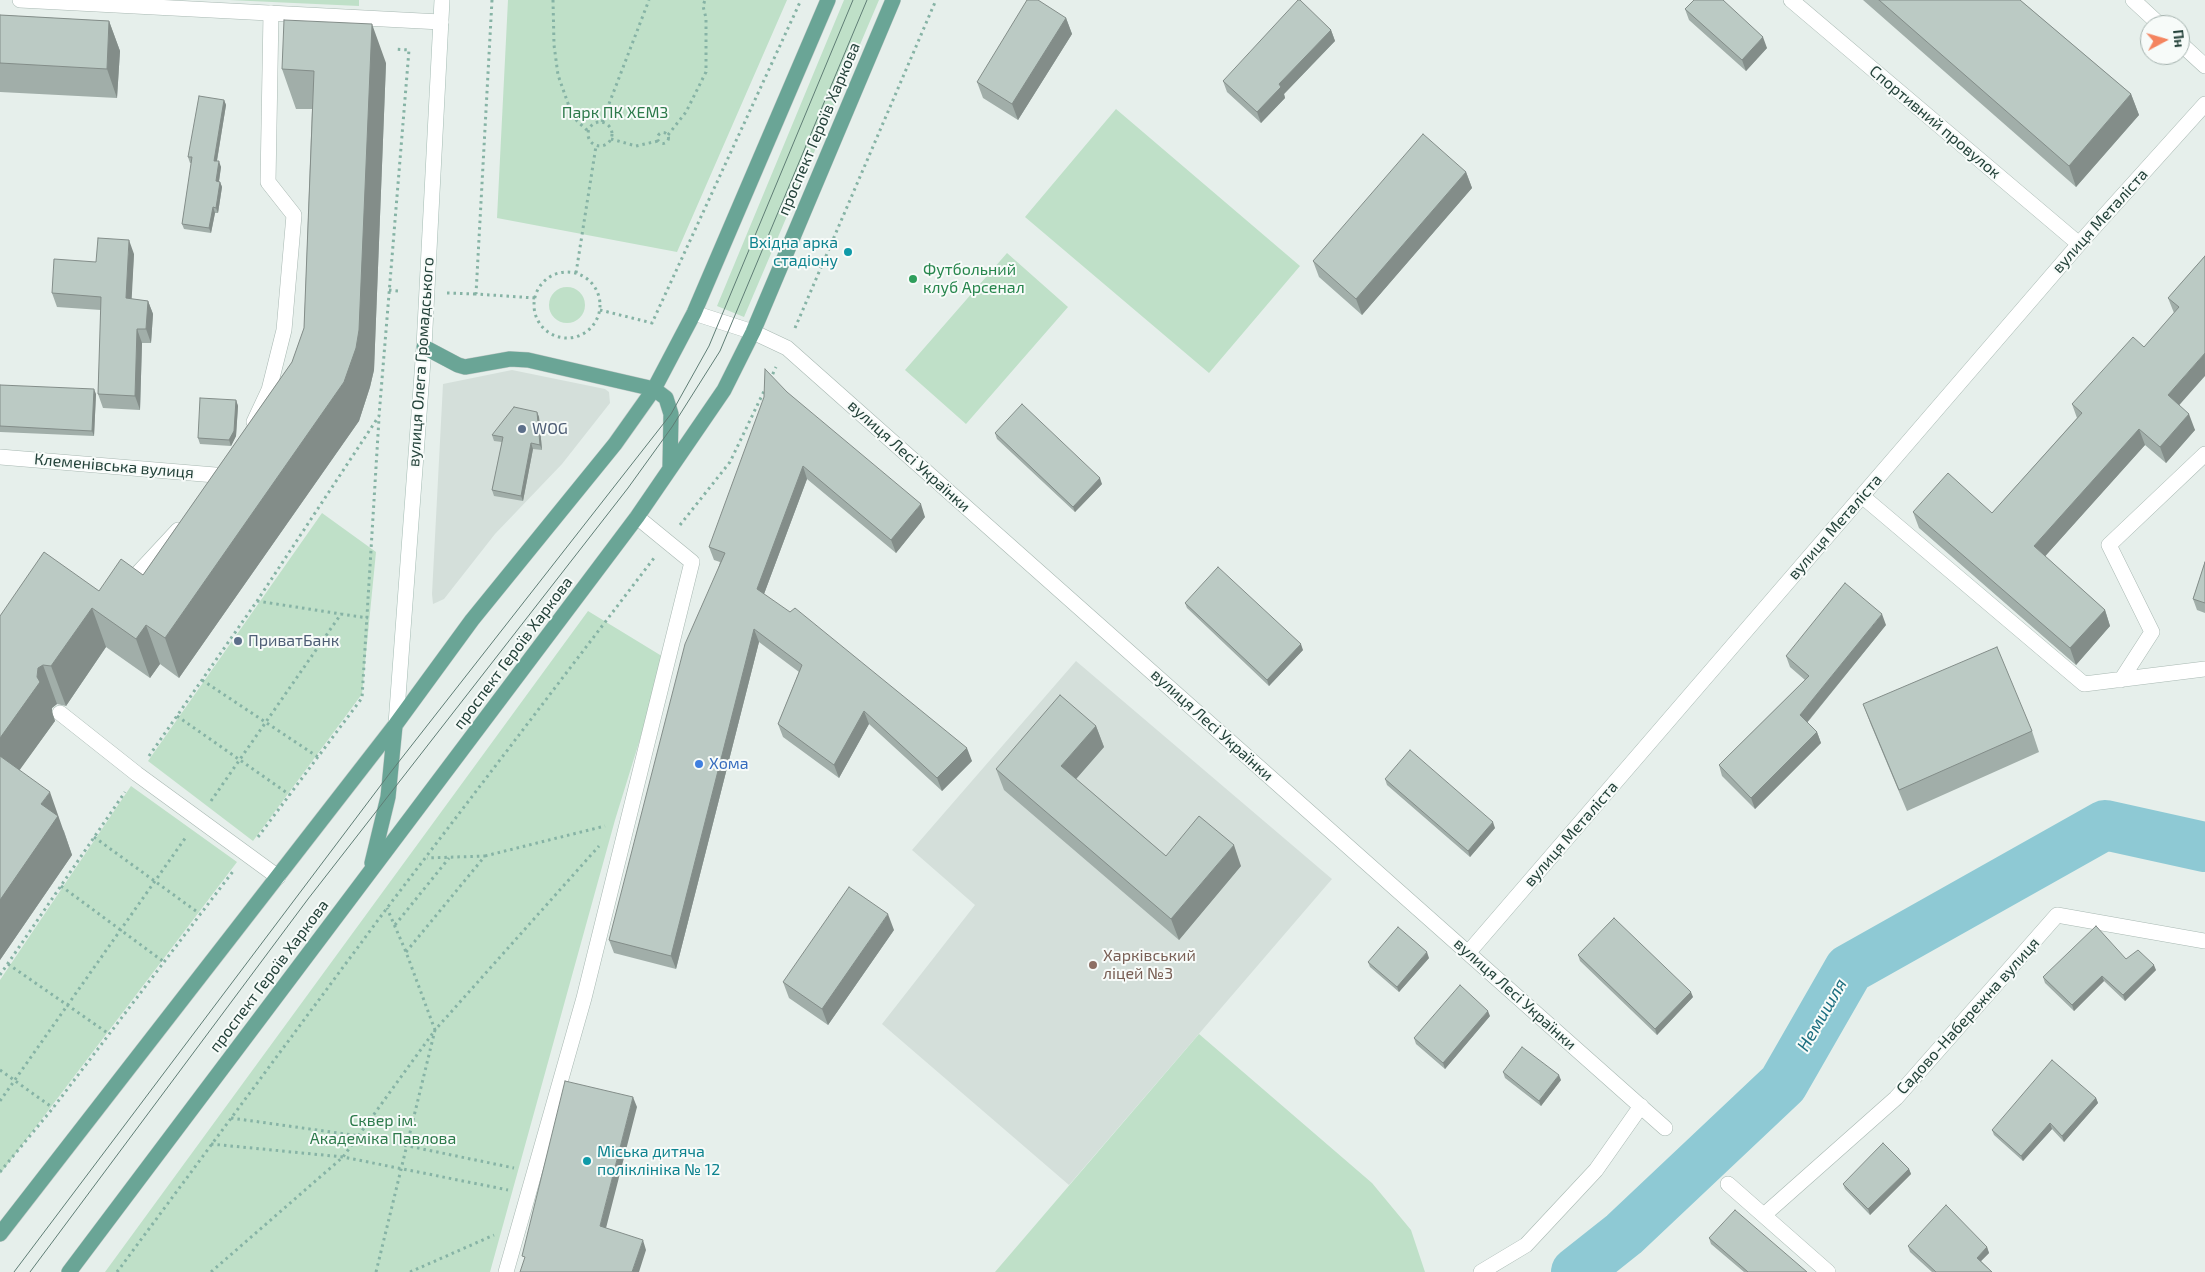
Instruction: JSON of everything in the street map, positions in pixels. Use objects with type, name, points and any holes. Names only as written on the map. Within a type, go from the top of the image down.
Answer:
[{"type":"main road","points":[[0,1234],[396,724],[472,620],[615,444],[654,389],[694,313],[828,0]]},
{"type":"main road","name":"проспект Героїв Харкова","points":[[69,1272],[637,517],[724,390],[753,332],[892,0]]},
{"type":"main road","points":[[424,347],[458,366],[465,367],[510,359],[528,360],[654,389],[666,398],[671,414],[670,469]]},
{"type":"main road","points":[[371,870],[388,797],[396,724]]},
{"type":"street","points":[[20,0],[441,22]]},
{"type":"street","name":"вулиця Олега Громадського","points":[[396,724],[424,347],[442,0]]},
{"type":"street","name":"Спортивний провулок","points":[[1791,0],[2079,244]]},
{"type":"street","points":[[2133,0],[2149,15]]},
{"type":"street","points":[[248,433],[269,390],[284,330],[294,215],[268,182],[271,13]]},
{"type":"street","points":[[2190,52],[2205,66]]},
{"type":"street","name":"вулиця Металіста","points":[[1468,953],[2079,244],[2205,104]]},
{"type":"street","name":"вулиця Лесі Українки","points":[[694,313],[753,332],[787,348],[1665,1128]]},
{"type":"street","points":[[2121,680],[2152,632],[2109,545],[2205,454]]},
{"type":"street","name":"Клеменівська вулиця","points":[[0,457],[227,476]]},
{"type":"street","points":[[214,490],[227,476],[236,459]]},
{"type":"street","points":[[1862,496],[2084,684],[2205,669]]},
{"type":"street","points":[[506,1272],[584,998],[692,562],[637,517]]},
{"type":"street","points":[[118,595],[189,518]]},
{"type":"street","points":[[60,713],[198,820],[278,877]]},
{"type":"street","name":"Садово-Набережна вулиця","points":[[1764,1215],[1896,1098],[2057,915],[2205,942]]},
{"type":"street","points":[[1481,1272],[1526,1244],[1596,1170],[1641,1106]]},
{"type":"street","points":[[1728,1184],[1828,1272]]},
{"type":"path","points":[[476,294],[492,0]]},
{"type":"path","points":[[553,0],[554,46],[558,75],[571,112],[577,121],[588,131],[590,141],[596,146],[602,146],[610,139],[610,128],[602,122]]},
{"type":"path","points":[[602,122],[649,0]]},
{"type":"path","points":[[610,139],[636,146],[658,141],[665,143],[668,135],[686,112],[706,72],[706,18],[703,6],[705,0]]},
{"type":"path","points":[[600,310],[654,324],[802,0]]},
{"type":"path","points":[[117,1272],[387,908],[667,541],[730,462],[787,348],[936,0]]},
{"type":"path","points":[[0,1172],[53,1108],[362,698],[379,416],[409,50],[394,49]]},
{"type":"path","points":[[588,131],[592,125],[602,122]]},
{"type":"path","points":[[658,141],[657,136],[660,134],[668,135]]},
{"type":"path","points":[[576,273],[596,146]]},
{"type":"path","points":[[566,272],[576,273],[585,277],[598,291],[600,310],[597,320],[591,328],[572,338],[562,338],[551,334],[537,319],[534,308],[535,298],[546,280],[566,272]]},
{"type":"path","points":[[389,290],[399,291]]},
{"type":"path","points":[[446,293],[535,298]]},
{"type":"path","points":[[765,372],[772,376]]},
{"type":"path","points":[[0,975],[257,601],[379,416]]},
{"type":"path","points":[[257,601],[368,618]]},
{"type":"path","points":[[0,1101],[341,614]]},
{"type":"path","points":[[202,680],[318,756]]},
{"type":"path","points":[[177,716],[290,795]]},
{"type":"path","points":[[427,858],[484,856],[609,825]]},
{"type":"path","points":[[94,837],[200,914]]},
{"type":"path","points":[[212,1272],[343,1157],[435,1030],[599,845]]},
{"type":"path","points":[[406,952],[484,856]]},
{"type":"path","points":[[395,925],[449,857]]},
{"type":"path","points":[[61,886],[164,962]]},
{"type":"path","points":[[376,1272],[435,1030],[406,952],[387,908]]},
{"type":"path","points":[[8,964],[109,1034]]},
{"type":"path","points":[[0,1070],[53,1108]]},
{"type":"path","points":[[231,1118],[360,1136],[534,1172]]},
{"type":"path","points":[[212,1144],[343,1157],[528,1194]]},
{"type":"path","points":[[410,1272],[520,1224]]},
{"type":"shaded area","points":[[512,370],[605,389],[609,392],[610,403],[562,464],[495,534],[444,599],[433,604],[443,384]]},
{"type":"shaded area","name":"Харківський ліцей №3","points":[[1076,661],[1332,879],[1069,1185],[882,1024],[975,905],[912,850]]},
{"type":"green space","points":[[229,0],[359,0],[359,6]]},
{"type":"green space","name":"Парк ПК ХЕМЗ","points":[[508,0],[787,0],[677,252],[497,218]]},
{"type":"green space","points":[[844,0],[879,0],[744,317],[717,306]]},
{"type":"green space","points":[[1116,109],[1300,266],[1209,373],[1025,217]]},
{"type":"green space","points":[[1007,253],[1068,307],[966,424],[905,370]]},
{"type":"green space","points":[[567,287],[574,288],[580,292],[584,298],[584,312],[580,318],[574,322],[567,323],[560,322],[554,318],[550,312],[549,305],[550,298],[554,292],[560,288]]},
{"type":"green space","points":[[322,513],[376,552],[362,694],[253,841],[148,761]]},
{"type":"green space","name":"Сквер ім. Академіка Павлова","points":[[588,611],[665,658],[615,820],[490,1272],[105,1272]]},
{"type":"green space","points":[[131,786],[237,862],[0,1174],[0,980]]},
{"type":"green space","points":[[1199,1034],[1372,1183],[1411,1230],[1425,1272],[995,1272]]},
{"type":"building","points":[[1027,0],[1038,0],[1066,18],[1012,104],[977,82]]},
{"type":"building","points":[[1298,0],[1331,30],[1279,84],[1281,87],[1257,112],[1223,81]]},
{"type":"building","points":[[1694,0],[1723,0],[1763,37],[1742,60],[1685,9]]},
{"type":"building","points":[[1879,0],[2020,0],[2131,94],[2069,166]]},
{"type":"building","points":[[0,15],[109,21],[107,69],[0,63]]},
{"type":"building","points":[[284,20],[372,24],[359,330],[356,348],[344,382],[165,638],[146,625],[136,639],[92,608],[51,666],[43,665],[38,668],[37,677],[40,682],[0,738],[0,616],[44,552],[99,591],[121,559],[143,575],[292,362],[304,328],[314,71],[282,69]]},
{"type":"building","points":[[199,96],[224,100],[214,161],[219,161],[216,181],[220,182],[216,208],[213,207],[209,228],[182,224],[192,157],[188,157]]},
{"type":"building","points":[[1423,134],[1466,172],[1356,299],[1313,261]]},
{"type":"building","points":[[98,238],[129,240],[126,298],[148,301],[146,329],[137,329],[135,396],[98,394],[101,297],[52,293],[54,259],[96,262]]},
{"type":"building","points":[[2205,256],[2205,353],[2168,395],[2189,414],[2160,447],[2139,429],[2034,546],[2105,610],[2070,648],[1913,512],[1948,473],[1992,513],[2082,413],[2072,404],[2133,337],[2144,347],[2179,307],[2168,298]]},
{"type":"building","points":[[765,369],[787,392],[921,504],[891,540],[803,466],[757,589],[790,612],[795,608],[967,748],[937,778],[864,711],[834,765],[778,724],[802,665],[754,629],[671,956],[609,940],[685,644],[725,553],[709,547],[764,397]]},
{"type":"building","points":[[0,385],[94,389],[92,431],[0,426]]},
{"type":"building","points":[[200,398],[236,400],[234,431],[229,440],[198,438]]},
{"type":"building","points":[[1022,404],[1100,478],[1073,507],[995,433]]},
{"type":"building","points":[[514,407],[537,412],[540,445],[531,443],[521,496],[492,490],[503,437],[492,435]]},
{"type":"building","points":[[2205,562],[2205,603],[2193,599]]},
{"type":"building","points":[[1218,567],[1301,644],[1267,680],[1185,603]]},
{"type":"building","points":[[1845,583],[1882,614],[1800,715],[1817,732],[1751,798],[1719,765],[1809,676],[1786,656]]},
{"type":"building","points":[[1997,647],[2032,731],[1899,790],[1863,704]]},
{"type":"building","points":[[1060,695],[1096,726],[1061,766],[1166,856],[1199,816],[1234,845],[1171,919],[996,769]]},
{"type":"building","points":[[1410,750],[1493,822],[1468,851],[1385,779]]},
{"type":"building","points":[[0,756],[50,792],[41,804],[58,816],[0,900]]},
{"type":"building","points":[[849,887],[888,914],[822,1009],[783,982]]},
{"type":"building","points":[[1614,918],[1691,992],[1655,1029],[1578,955]]},
{"type":"building","points":[[2096,926],[2126,959],[2138,950],[2154,965],[2123,995],[2102,976],[2072,1005],[2043,977]]},
{"type":"building","points":[[1398,927],[1427,952],[1397,987],[1368,962]]},
{"type":"building","points":[[1460,985],[1488,1011],[1443,1063],[1414,1038]]},
{"type":"building","points":[[1522,1047],[1559,1075],[1539,1101],[1503,1072]]},
{"type":"building","points":[[2052,1060],[2096,1098],[2062,1136],[2050,1123],[2021,1156],[1992,1130]]},
{"type":"building","name":"Міська дитяча поліклініка № 12","points":[[565,1081],[633,1097],[600,1226],[643,1240],[632,1272],[520,1272],[525,1257],[522,1256]]},
{"type":"building","points":[[1883,1143],[1909,1169],[1868,1209],[1843,1184]]},
{"type":"building","points":[[1946,1205],[1987,1247],[1977,1258],[1992,1272],[1936,1272],[1908,1246]]},
{"type":"building","points":[[1735,1210],[1807,1272],[1748,1272],[1709,1238]]},
{"type":"waterway","name":"Немишля","points":[[1576,1272],[1624,1234],[1783,1084],[1849,969],[2105,825],[2205,847]]},
{"type":"tram line","points":[[14,1272],[390,773],[671,414],[709,346],[853,0]]},
{"type":"tram line","points":[[30,1272],[308,899],[628,488],[672,427],[720,351],[867,0]]},
{"type":"place","name":"Вхідна арка стадіону","points":[[848,252]]},
{"type":"place","name":"Футбольний клуб Арсенал","points":[[913,279]]},
{"type":"place","name":"WOG","points":[[522,429]]},
{"type":"place","name":"ПриватБанк","points":[[238,641]]},
{"type":"place","name":"Хома","points":[[699,764]]},
{"type":"place","name":"Харківський ліцей №3","points":[[1093,965]]},
{"type":"place","name":"Міська дитяча поліклініка № 12","points":[[587,1161]]}]
